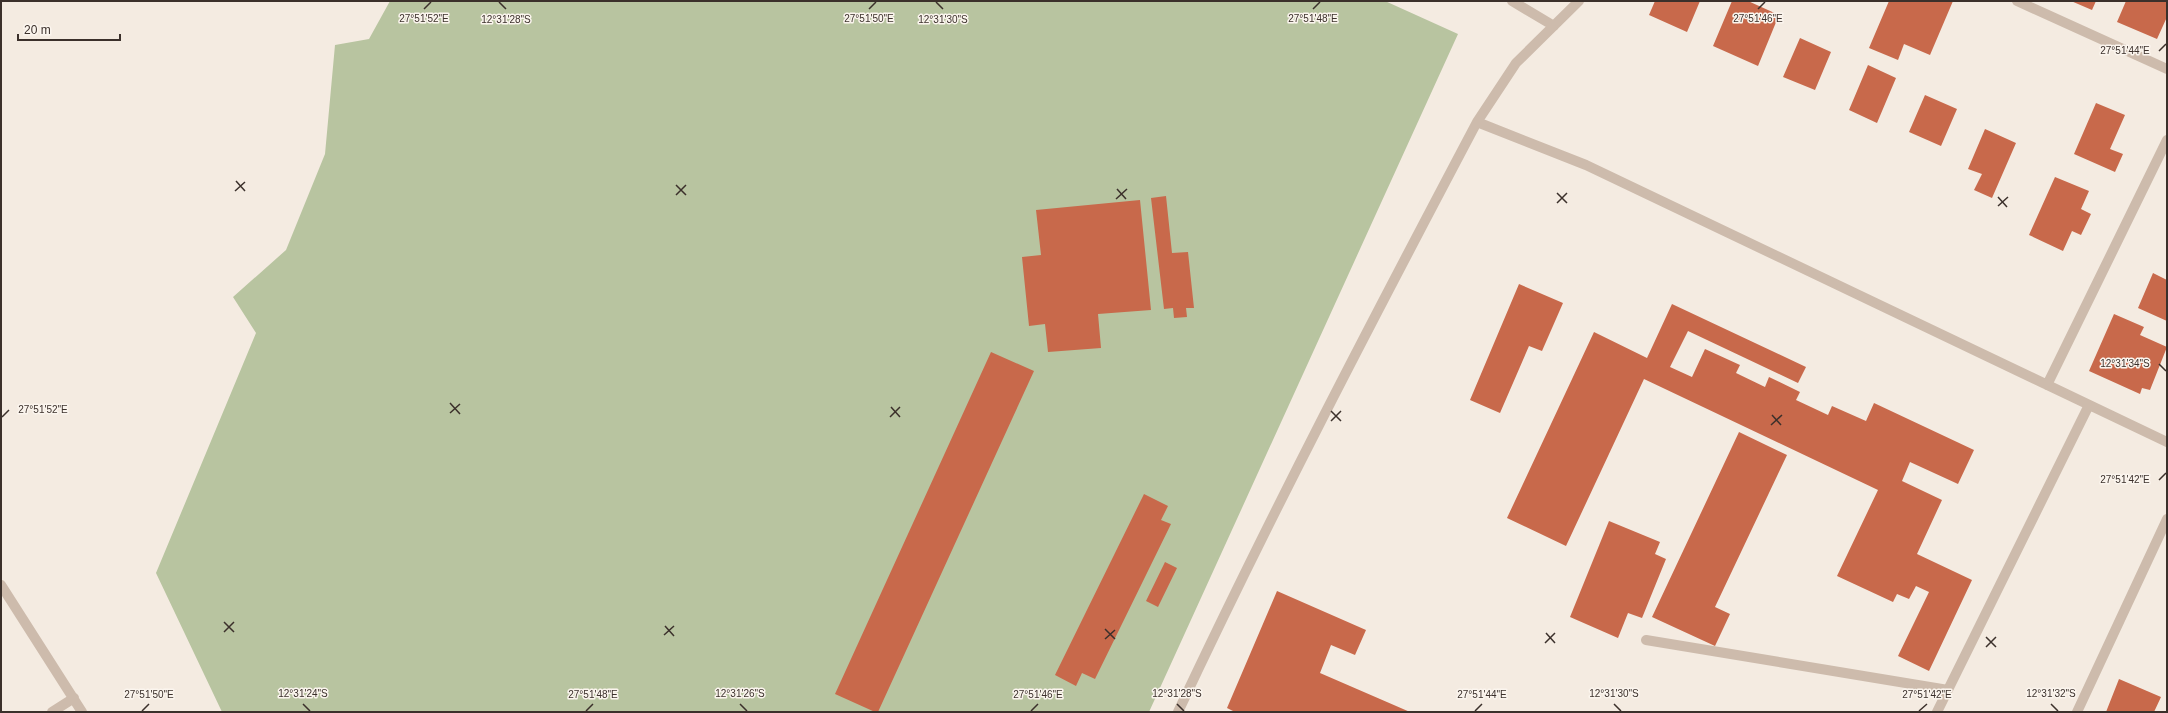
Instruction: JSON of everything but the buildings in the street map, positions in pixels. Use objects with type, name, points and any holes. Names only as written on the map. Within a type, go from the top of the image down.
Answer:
[{"type":"street","points":[[1512,1],[1554,26]]},
{"type":"street","points":[[1178,712],[1233,595],[1391,284],[1477,122],[1516,63],[1579,1]]},
{"type":"street","points":[[2017,1],[2167,69]]},
{"type":"street","points":[[1477,122],[1586,165],[2167,442]]},
{"type":"street","points":[[2047,385],[2167,140]]},
{"type":"street","points":[[1937,712],[2089,405]]},
{"type":"street","points":[[2077,712],[2167,519]]},
{"type":"street","points":[[1,585],[82,712]]},
{"type":"street","points":[[1646,640],[1948,690]]},
{"type":"street","points":[[52,712],[74,698]]},
{"type":"green space","points":[[390,1],[1385,1],[1458,34],[1149,712],[222,712],[156,573],[256,333],[233,297],[286,250],[325,154],[335,45],[369,39]]}]
